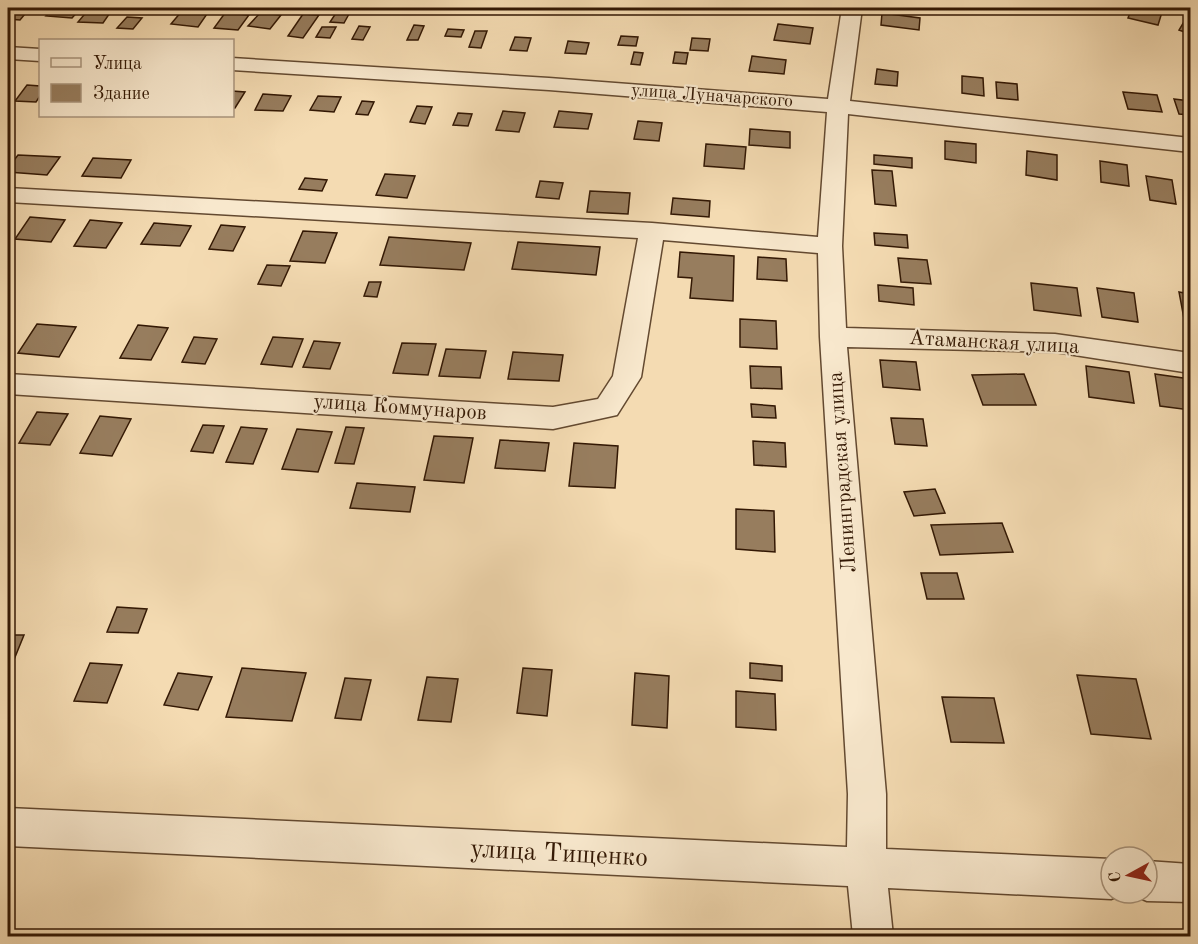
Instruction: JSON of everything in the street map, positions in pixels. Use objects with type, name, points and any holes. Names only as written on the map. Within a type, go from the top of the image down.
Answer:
[{"type":"street","name":"Ленинградская улица","points":[[852,8],[838,106],[830,246],[833,337],[867,794],[866,868],[873,936]]},
{"type":"street","points":[[8,53],[39,55]]},
{"type":"street","name":"улица Луначарского","points":[[234,64],[838,106],[1191,146]]},
{"type":"street","points":[[8,195],[652,231],[830,246]]},
{"type":"street","name":"улица Коммунаров","points":[[8,384],[553,418],[607,408],[627,377],[652,231]]},
{"type":"street","name":"Атаманская улица","points":[[833,337],[1055,343],[1191,363]]},
{"type":"street","name":"улица Тищенко","points":[[8,828],[1099,878]]},
{"type":"street","points":[[1159,882],[1191,883]]},
{"type":"building","points":[[8,8],[30,8],[20,20],[8,19]]},
{"type":"building","points":[[54,8],[81,8],[72,18],[46,16]]},
{"type":"building","points":[[139,8],[169,8],[163,14],[135,12]]},
{"type":"building","points":[[1132,8],[1163,9],[1158,25],[1128,18]]},
{"type":"building","points":[[89,9],[112,10],[103,23],[78,22]]},
{"type":"building","points":[[181,12],[207,14],[198,27],[171,24]]},
{"type":"building","points":[[225,13],[249,15],[238,30],[214,28]]},
{"type":"building","points":[[260,13],[281,15],[270,29],[248,26]]},
{"type":"building","points":[[336,13],[349,14],[344,23],[330,22]]},
{"type":"building","points":[[882,13],[920,18],[919,30],[881,25]]},
{"type":"building","points":[[303,14],[319,15],[303,38],[288,36]]},
{"type":"building","points":[[1188,15],[1190,16],[1190,34],[1179,30]]},
{"type":"building","points":[[127,17],[142,18],[133,29],[117,28]]},
{"type":"building","points":[[778,24],[813,28],[810,44],[774,40]]},
{"type":"building","points":[[414,25],[424,26],[418,40],[407,40]]},
{"type":"building","points":[[359,26],[370,27],[363,40],[352,39]]},
{"type":"building","points":[[322,27],[336,27],[330,38],[316,37]]},
{"type":"building","points":[[448,29],[464,30],[461,37],[445,36]]},
{"type":"building","points":[[475,31],[487,31],[481,48],[469,47]]},
{"type":"building","points":[[621,36],[638,37],[636,46],[618,45]]},
{"type":"building","points":[[515,37],[531,38],[527,51],[510,50]]},
{"type":"building","points":[[692,38],[710,39],[708,51],[690,50]]},
{"type":"building","points":[[568,41],[589,43],[586,54],[565,53]]},
{"type":"building","points":[[634,52],[643,53],[640,65],[631,64]]},
{"type":"building","points":[[675,52],[688,53],[686,64],[673,63]]},
{"type":"building","points":[[752,56],[786,60],[784,74],[749,71]]},
{"type":"building","points":[[877,69],[898,72],[897,86],[875,84]]},
{"type":"building","points":[[962,76],[983,78],[984,96],[962,93]]},
{"type":"building","points":[[996,82],[1017,84],[1018,100],[997,98]]},
{"type":"building","points":[[27,85],[39,86],[39,98],[36,102],[15,101]]},
{"type":"building","points":[[234,91],[245,92],[235,108]]},
{"type":"building","points":[[1123,92],[1157,95],[1162,112],[1128,109]]},
{"type":"building","points":[[263,94],[291,96],[283,111],[255,110]]},
{"type":"building","points":[[318,96],[341,97],[334,112],[310,110]]},
{"type":"building","points":[[1174,99],[1190,101],[1190,115],[1179,114]]},
{"type":"building","points":[[362,101],[374,102],[368,115],[356,114]]},
{"type":"building","points":[[417,106],[432,107],[425,124],[410,122]]},
{"type":"building","points":[[503,111],[525,113],[519,132],[496,130]]},
{"type":"building","points":[[559,111],[592,114],[588,129],[554,127]]},
{"type":"building","points":[[458,113],[472,114],[468,126],[453,125]]},
{"type":"building","points":[[638,121],[662,123],[659,141],[634,139]]},
{"type":"building","points":[[750,129],[790,132],[790,148],[749,145]]},
{"type":"building","points":[[945,141],[976,144],[976,163],[945,159]]},
{"type":"building","points":[[706,144],[746,147],[744,169],[704,166]]},
{"type":"building","points":[[1027,151],[1057,155],[1057,180],[1026,175]]},
{"type":"building","points":[[18,155],[60,157],[47,175],[8,172],[8,168]]},
{"type":"building","points":[[874,155],[912,158],[912,168],[874,164]]},
{"type":"building","points":[[93,158],[131,160],[121,178],[82,176]]},
{"type":"building","points":[[1100,161],[1127,165],[1129,186],[1101,182]]},
{"type":"building","points":[[872,170],[892,171],[896,206],[875,204]]},
{"type":"building","points":[[385,174],[415,176],[407,198],[376,195]]},
{"type":"building","points":[[1146,176],[1172,180],[1176,204],[1150,200]]},
{"type":"building","points":[[305,178],[327,180],[322,191],[299,189]]},
{"type":"building","points":[[540,181],[563,183],[559,199],[536,197]]},
{"type":"building","points":[[590,191],[630,193],[628,214],[587,212]]},
{"type":"building","points":[[673,198],[710,201],[709,217],[671,214]]},
{"type":"building","points":[[30,217],[65,220],[51,242],[15,239]]},
{"type":"building","points":[[90,220],[122,223],[106,248],[74,246]]},
{"type":"building","points":[[154,223],[191,226],[180,246],[141,244]]},
{"type":"building","points":[[221,225],[245,227],[233,251],[209,249]]},
{"type":"building","points":[[303,231],[337,233],[325,263],[290,261]]},
{"type":"building","points":[[874,233],[907,235],[908,248],[875,245]]},
{"type":"building","points":[[389,237],[471,243],[464,270],[380,265]]},
{"type":"building","points":[[518,242],[600,247],[596,275],[512,269]]},
{"type":"building","points":[[680,252],[734,256],[733,301],[690,298],[692,278],[678,277]]},
{"type":"building","points":[[758,257],[786,259],[787,281],[757,279]]},
{"type":"building","points":[[898,258],[927,260],[931,284],[901,282]]},
{"type":"building","points":[[267,265],[290,266],[281,286],[258,284]]},
{"type":"building","points":[[369,282],[381,282],[377,297],[364,296]]},
{"type":"building","points":[[1031,283],[1077,288],[1081,316],[1034,310]]},
{"type":"building","points":[[878,285],[913,288],[914,305],[879,301]]},
{"type":"building","points":[[1097,288],[1134,293],[1138,322],[1102,317]]},
{"type":"building","points":[[1179,292],[1190,294],[1190,325],[1185,324]]},
{"type":"building","points":[[740,319],[776,321],[777,349],[740,347]]},
{"type":"building","points":[[37,324],[76,327],[59,357],[18,353]]},
{"type":"building","points":[[138,325],[168,328],[151,360],[120,358]]},
{"type":"building","points":[[194,337],[217,339],[205,364],[182,362]]},
{"type":"building","points":[[273,337],[303,339],[292,367],[261,364]]},
{"type":"building","points":[[314,341],[340,343],[330,369],[303,367]]},
{"type":"building","points":[[402,343],[436,344],[428,375],[393,373]]},
{"type":"building","points":[[446,349],[486,351],[480,378],[439,376]]},
{"type":"building","points":[[513,352],[563,355],[559,381],[508,379]]},
{"type":"building","points":[[880,360],[916,362],[920,390],[883,387]]},
{"type":"building","points":[[750,366],[781,367],[782,389],[751,388]]},
{"type":"building","points":[[1086,366],[1129,372],[1134,403],[1089,397]]},
{"type":"building","points":[[1024,374],[1036,405],[983,405],[972,375]]},
{"type":"building","points":[[1155,374],[1190,379],[1190,410],[1160,406]]},
{"type":"building","points":[[751,404],[775,406],[776,418],[752,417]]},
{"type":"building","points":[[37,412],[68,414],[50,445],[19,443]]},
{"type":"building","points":[[100,416],[131,419],[112,456],[80,453]]},
{"type":"building","points":[[891,418],[923,419],[927,446],[895,444]]},
{"type":"building","points":[[203,425],[224,426],[213,453],[191,451]]},
{"type":"building","points":[[241,427],[267,429],[253,464],[226,462]]},
{"type":"building","points":[[346,427],[364,428],[354,464],[335,463]]},
{"type":"building","points":[[297,429],[332,432],[318,472],[282,469]]},
{"type":"building","points":[[434,436],[473,438],[464,483],[424,480]]},
{"type":"building","points":[[500,440],[549,443],[545,471],[495,468]]},
{"type":"building","points":[[753,441],[785,443],[786,467],[754,465]]},
{"type":"building","points":[[574,443],[618,446],[615,488],[569,486]]},
{"type":"building","points":[[357,483],[415,487],[410,512],[350,508]]},
{"type":"building","points":[[935,489],[945,513],[914,516],[904,492]]},
{"type":"building","points":[[736,509],[774,511],[775,552],[736,549]]},
{"type":"building","points":[[1002,523],[1013,552],[940,555],[931,525]]},
{"type":"building","points":[[921,573],[957,573],[964,599],[927,599]]},
{"type":"building","points":[[117,607],[147,609],[138,633],[107,632]]},
{"type":"building","points":[[8,635],[24,635],[11,667],[8,667]]},
{"type":"building","points":[[90,663],[122,665],[107,703],[74,701]]},
{"type":"building","points":[[750,663],[782,666],[782,681],[750,678]]},
{"type":"building","points":[[242,668],[306,673],[292,721],[226,717]]},
{"type":"building","points":[[523,668],[552,670],[547,716],[517,713]]},
{"type":"building","points":[[178,673],[212,677],[198,710],[164,705]]},
{"type":"building","points":[[635,673],[669,676],[667,728],[632,725]]},
{"type":"building","points":[[1077,675],[1136,679],[1151,739],[1091,734]]},
{"type":"building","points":[[427,677],[458,679],[451,722],[418,720]]},
{"type":"building","points":[[345,678],[371,680],[361,720],[335,718]]},
{"type":"building","points":[[736,691],[775,694],[776,730],[736,727]]},
{"type":"building","points":[[942,697],[994,698],[1004,743],[951,742]]}]
